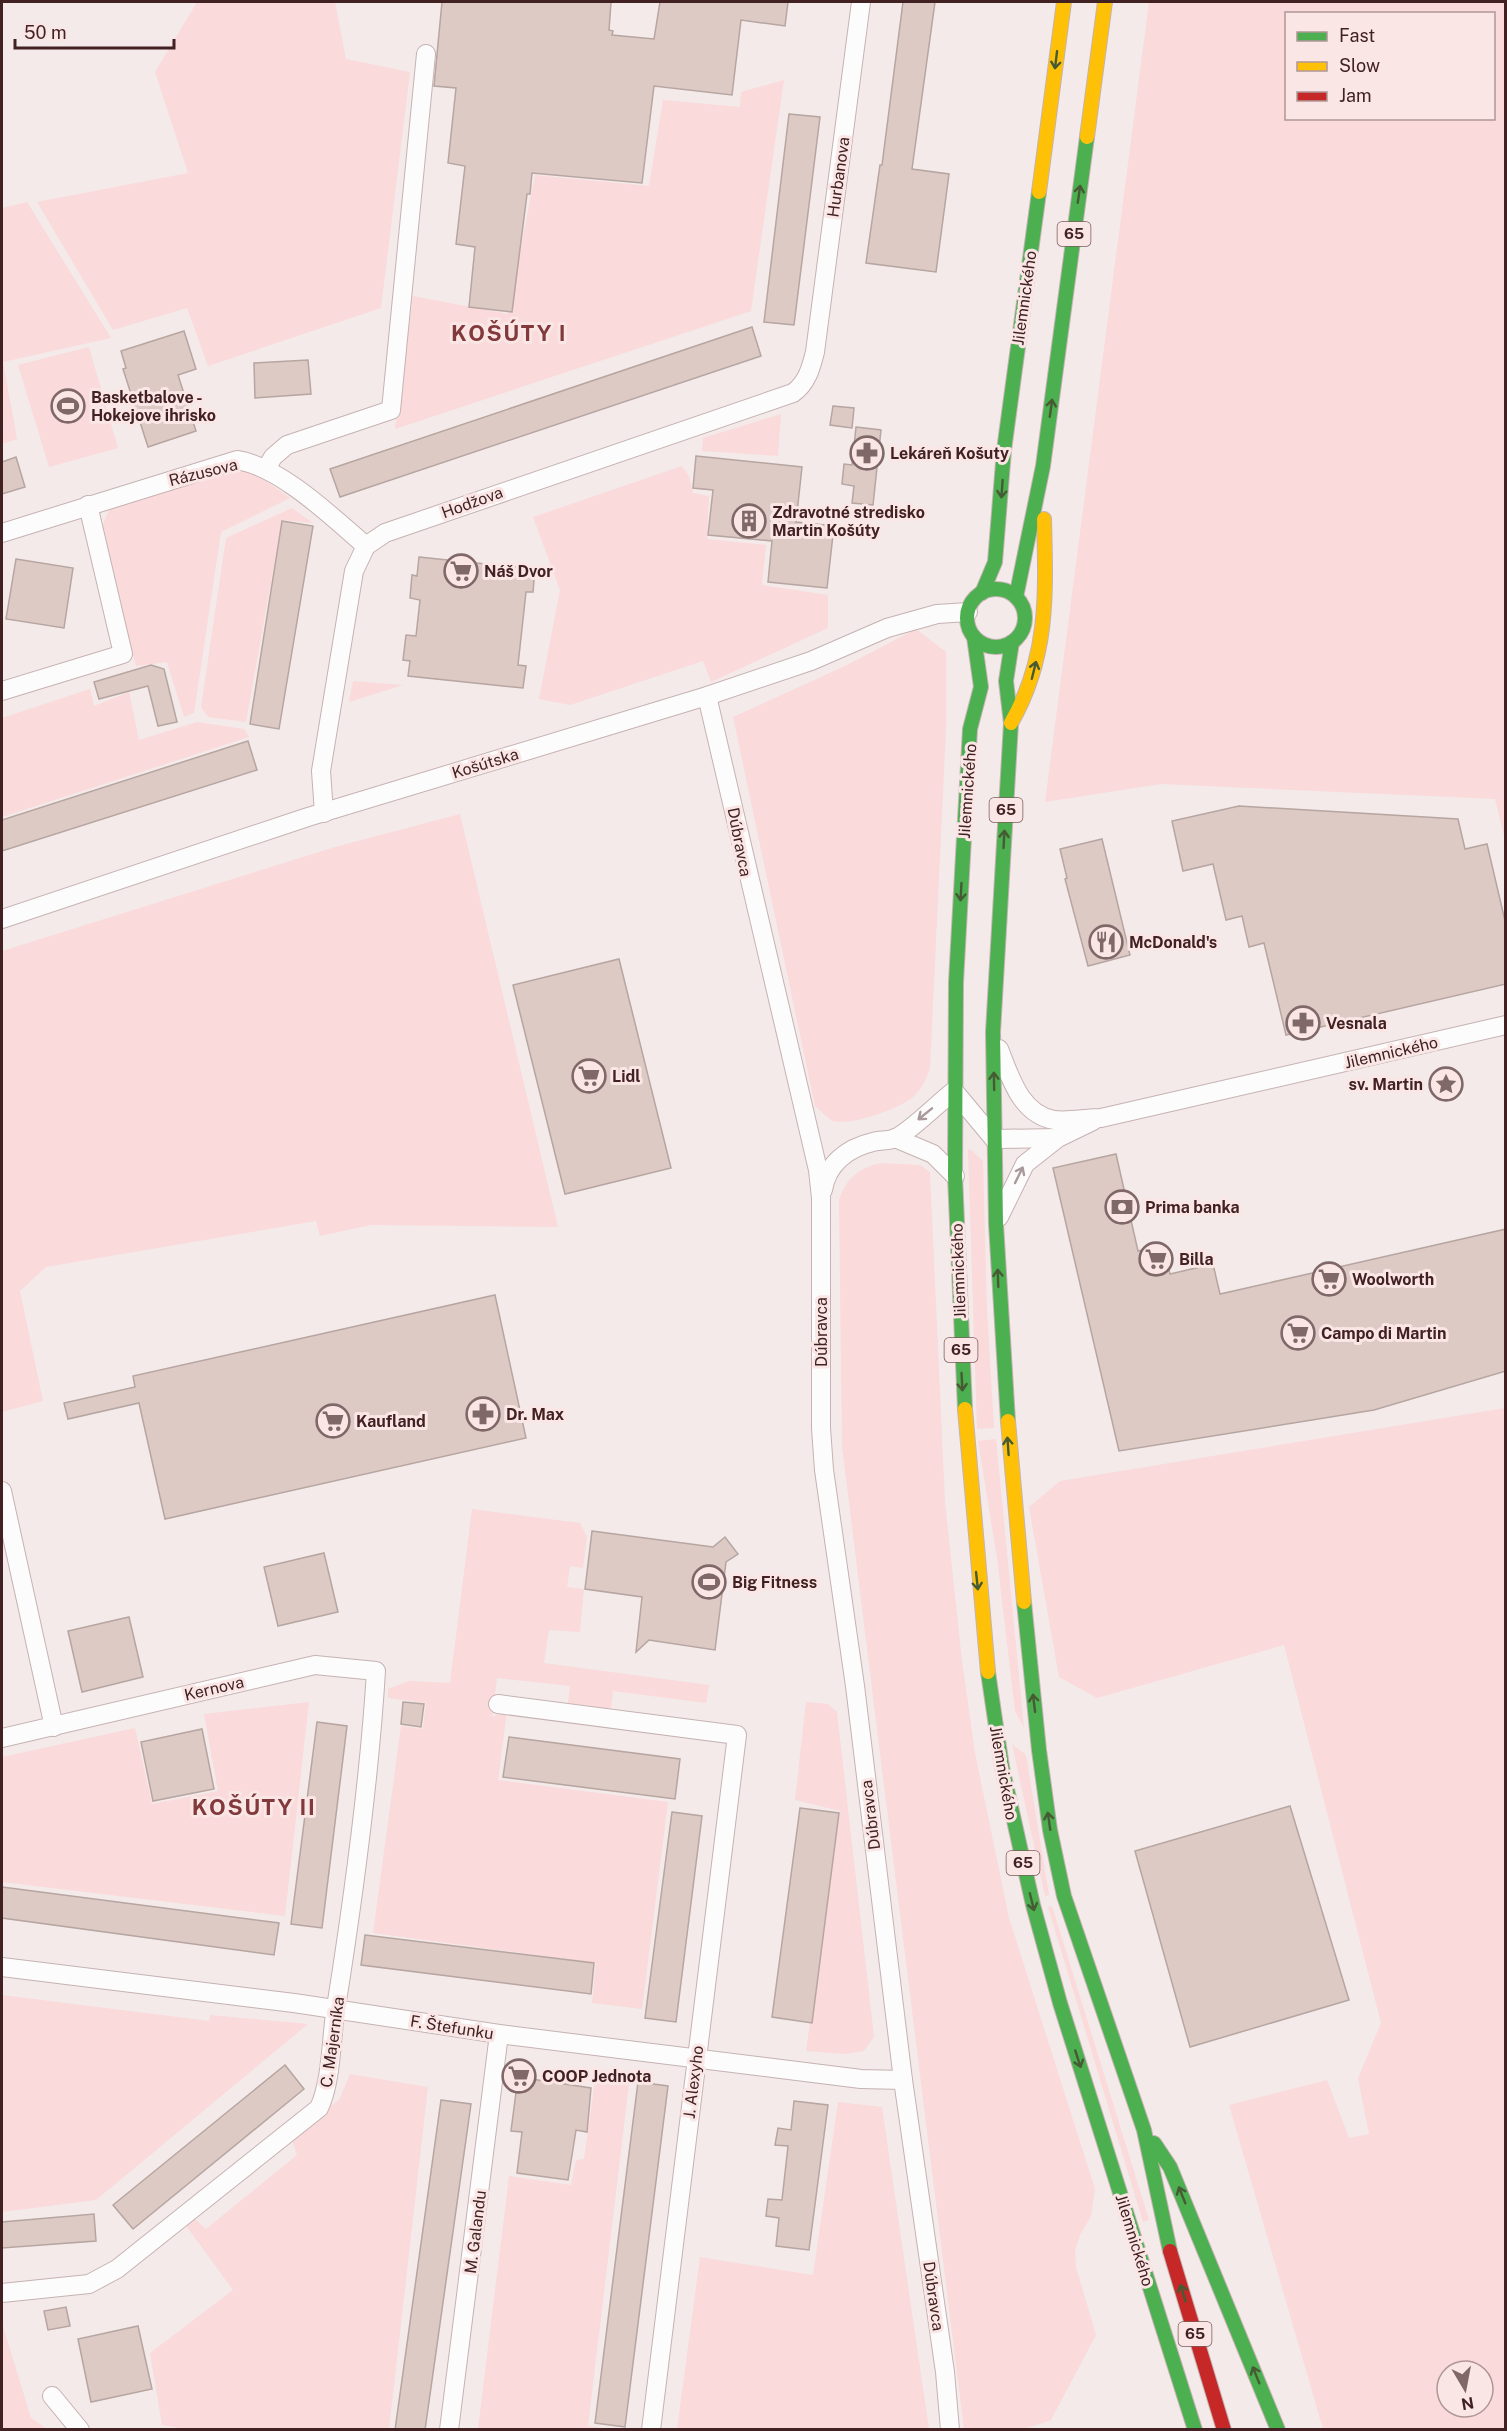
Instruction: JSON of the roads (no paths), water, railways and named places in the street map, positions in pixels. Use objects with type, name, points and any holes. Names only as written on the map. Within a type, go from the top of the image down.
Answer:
[{"type":"main road","name":"Jilemnického","points":[[1064,2],[1004,450],[995,562],[982,593],[971,604],[968,612],[968,625],[974,637],[981,687],[970,729],[956,982],[954,1091],[960,1339],[971,1523],[985,1652],[1002,1767],[1033,1905],[1060,2003],[1195,2430]]},
{"type":"main road","name":"Jilemnického","points":[[1105,2],[1043,466],[1016,597],[1023,607],[1025,618],[1023,629],[1012,642],[1006,681],[1011,723],[993,1032],[996,1224],[1012,1495],[1028,1656],[1050,1830],[1068,1906],[1097,1999],[1144,2130],[1166,2240],[1224,2430]]},
{"type":"main road","name":"Jilemnického","points":[[1011,723],[1026,702],[1045,626],[1043,466]]},
{"type":"main road","points":[[982,593],[1001,590],[1016,597]]},
{"type":"main road","points":[[974,637],[996,647],[1012,642]]},
{"type":"main road","points":[[1144,2130],[1170,2167],[1278,2430]]},
{"type":"street","name":"Hurbanova","points":[[815,352],[861,2]]},
{"type":"street","points":[[266,469],[273,457],[287,446],[391,410],[426,54]]},
{"type":"street","name":"Hodžova","points":[[366,546],[385,533],[505,490],[793,393],[807,378],[815,352]]},
{"type":"street","name":"Rázusova","points":[[2,533],[237,460],[251,462],[266,469],[366,546]]},
{"type":"street","points":[[2,691],[123,654],[88,505]]},
{"type":"street","points":[[324,813],[321,771],[327,729],[354,571],[366,546]]},
{"type":"street","name":"Košútska","points":[[2,919],[324,813],[707,696],[811,661],[887,628],[938,614],[968,612]]},
{"type":"street","name":"Dúbravca","points":[[707,696],[818,1170],[821,1198],[821,1428],[824,1470],[855,1686],[903,2080],[940,2339],[950,2430]]},
{"type":"street","name":"Jilemnického","points":[[993,1032],[1016,1092],[1038,1113],[1054,1120],[1101,1118],[1506,1025]]},
{"type":"street","points":[[954,1091],[994,1139]]},
{"type":"street","name":"Dúbravca","points":[[821,1198],[824,1179],[832,1164],[847,1153],[871,1142],[895,1138],[954,1091]]},
{"type":"street","name":"Jilemnického","points":[[996,1224],[1025,1164],[1058,1138],[1101,1118]]},
{"type":"street","points":[[895,1138],[933,1154],[955,1176]]},
{"type":"street","name":"Jilemnického","points":[[994,1139],[1058,1138]]},
{"type":"street","points":[[2,1491],[54,1727]]},
{"type":"street","name":"Kernova","points":[[2,1738],[315,1665],[376,1671]]},
{"type":"street","name":"C. Majerníka","points":[[2,2292],[88,2284],[117,2269],[319,2108],[326,2094],[344,1966],[372,1729],[376,1671]]},
{"type":"street","name":"J. Alexyho","points":[[498,1704],[737,1735],[651,2430]]},
{"type":"street","name":"F. Štefunku","points":[[2,1967],[336,2010],[499,2034],[861,2079],[903,2080]]},
{"type":"street","name":"M. Galandu","points":[[450,2430],[499,2034]]},
{"type":"street","points":[[52,2396],[80,2430]]},
{"type":"place","name":"Basketbalove - Hokejove ihrisko","points":[[68,406]]},
{"type":"place","name":"Lekáreň Košuty","points":[[867,453]]},
{"type":"place","name":"Zdravotné stredisko Martin Košúty","points":[[749,521]]},
{"type":"place","name":"Náš Dvor","points":[[461,571]]},
{"type":"place","name":"McDonald's","points":[[1106,942]]},
{"type":"place","name":"Vesnala","points":[[1303,1023]]},
{"type":"place","name":"Lidl","points":[[589,1076]]},
{"type":"place","name":"sv. Martin","points":[[1446,1084]]},
{"type":"place","name":"Prima banka","points":[[1122,1207]]},
{"type":"place","name":"Billa","points":[[1156,1259]]},
{"type":"place","name":"Woolworth","points":[[1329,1279]]},
{"type":"place","name":"Campo di Martin","points":[[1298,1333]]},
{"type":"place","name":"Dr. Max","points":[[483,1414]]},
{"type":"place","name":"Kaufland","points":[[333,1421]]},
{"type":"place","name":"Big Fitness","points":[[709,1582]]},
{"type":"place","name":"COOP Jednota","points":[[519,2076]]},
{"type":"district","name":"KOŠÚTY I","points":[[509,333]]},
{"type":"district","name":"KOŠÚTY II","points":[[254,1807]]}]
